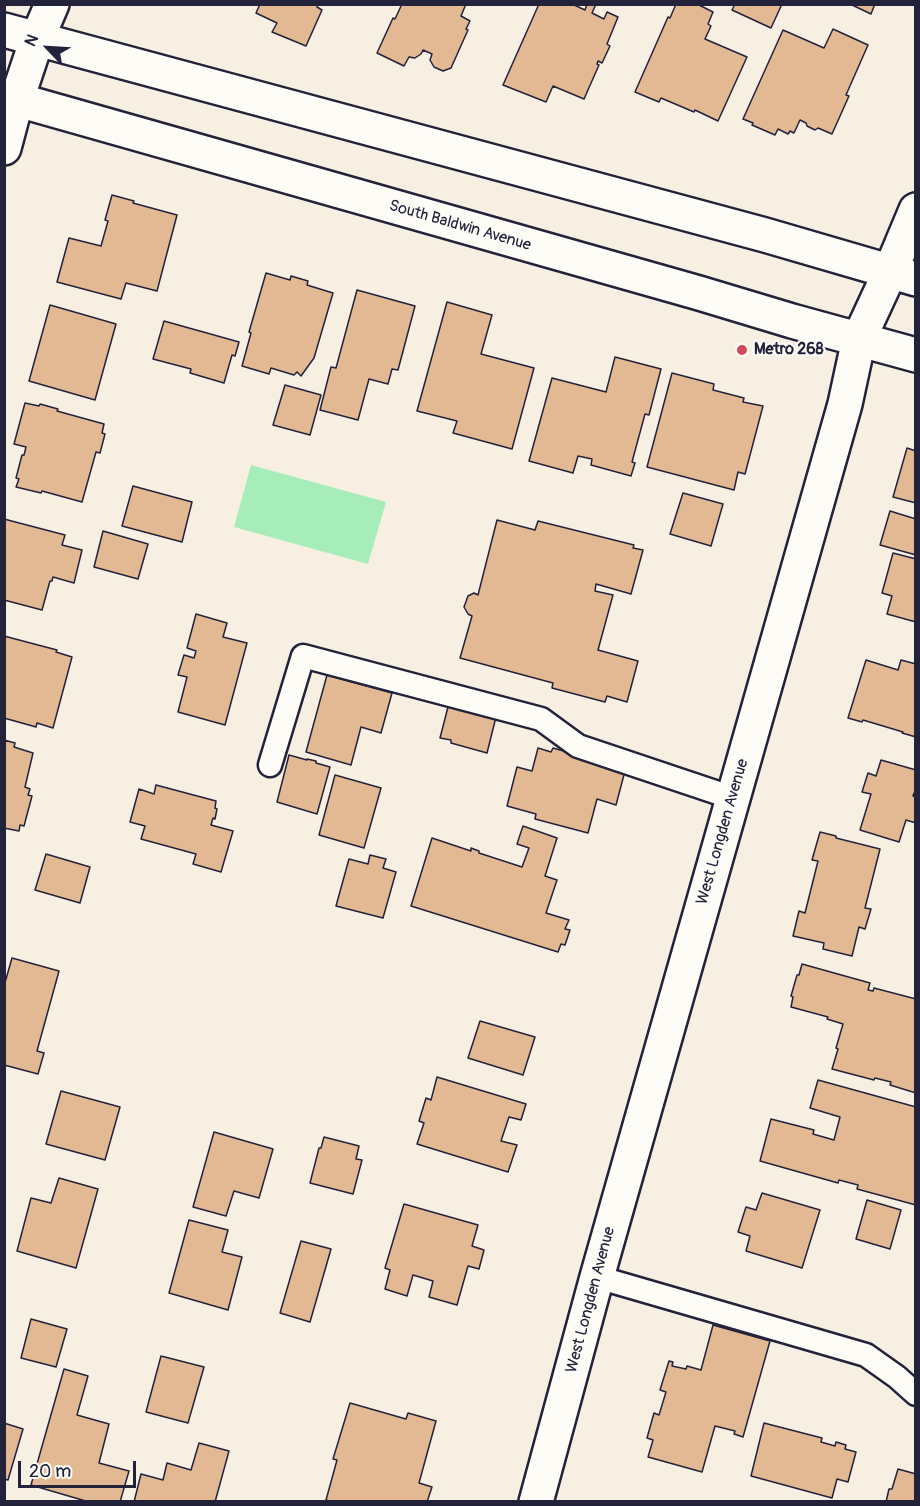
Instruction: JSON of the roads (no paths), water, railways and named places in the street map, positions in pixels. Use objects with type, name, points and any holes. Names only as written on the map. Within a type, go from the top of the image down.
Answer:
[{"type":"main road","points":[[4,147],[11,98],[52,4]]},
{"type":"main road","points":[[4,30],[754,232],[903,276]]},
{"type":"main road","name":"South Baldwin Avenue","points":[[11,98],[915,355]]},
{"type":"main road","name":"West Longden Avenue","points":[[536,1502],[597,1277],[845,404],[859,339],[903,276],[915,210]]},
{"type":"lane","points":[[270,765],[303,656],[541,719],[578,746],[733,798]]},
{"type":"lane","points":[[597,1277],[866,1355],[897,1377],[915,1394]]},
{"type":"place","name":"Metro 268","points":[[742,350]]}]
